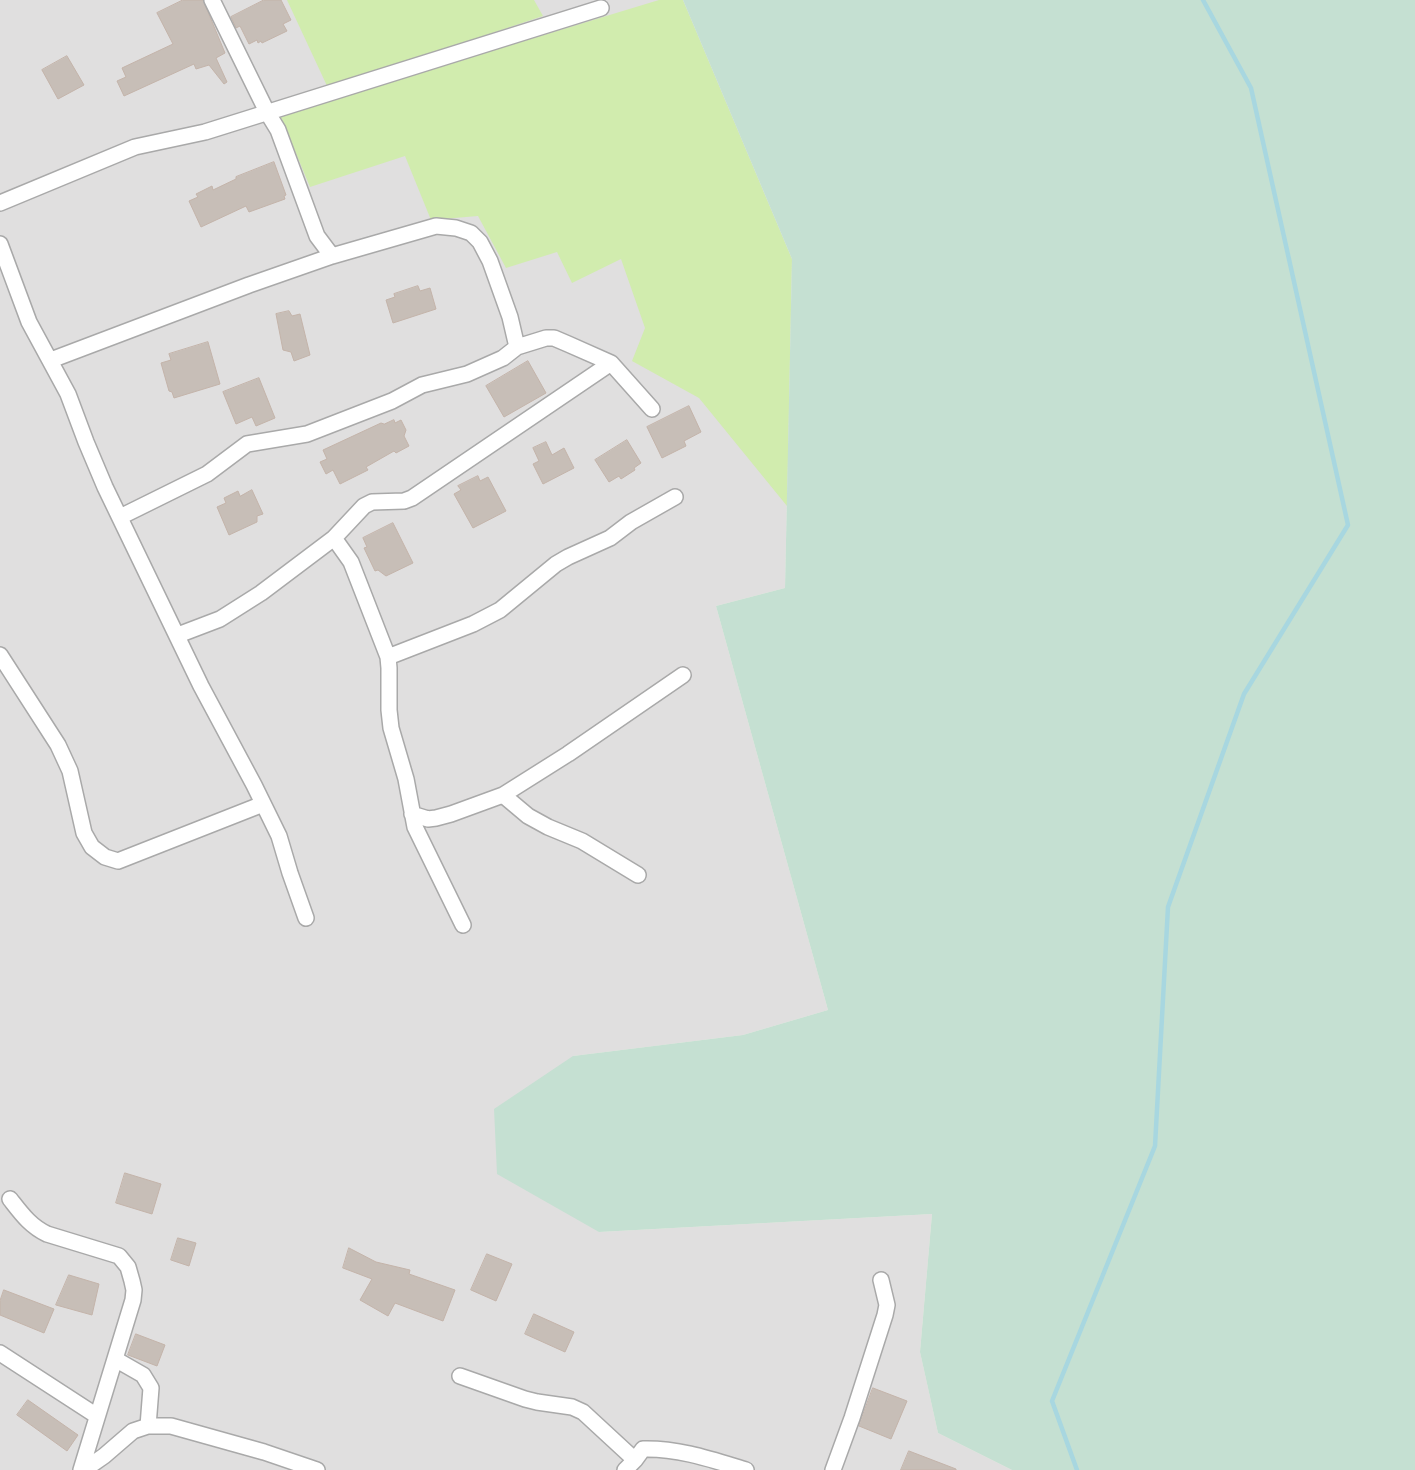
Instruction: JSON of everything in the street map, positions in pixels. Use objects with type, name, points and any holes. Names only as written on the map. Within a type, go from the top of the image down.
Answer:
[{"type":"street","points":[[212,0],[267,112],[278,130],[317,236],[332,256]]},
{"type":"street","points":[[0,203],[135,147],[205,132],[601,8]]},
{"type":"street","points":[[51,360],[249,285],[332,256],[436,226],[456,228],[470,233],[480,242],[490,261],[510,317],[517,347]]},
{"type":"street","points":[[0,244],[29,322],[68,394],[86,442],[120,517],[202,686],[278,836],[306,918]]},
{"type":"street","points":[[120,517],[207,474],[252,442],[290,438],[307,434],[392,401],[422,384],[467,374],[504,358],[517,347],[546,338],[554,338],[611,363],[652,409]]},
{"type":"street","points":[[178,635],[220,619],[261,593],[334,538],[364,506],[372,502],[412,498],[611,363]]},
{"type":"street","points":[[388,657],[474,624],[500,610],[556,564],[610,538],[631,522],[675,497]]},
{"type":"street","points":[[334,538],[351,562],[388,657],[391,728],[406,779],[418,836],[463,925]]},
{"type":"street","points":[[0,655],[58,745],[70,771],[84,833],[92,847],[105,857],[118,861],[263,804]]},
{"type":"street","points":[[412,814],[428,819],[436,818],[503,795],[568,754],[683,675]]},
{"type":"street","points":[[503,795],[528,816],[548,827],[582,841],[638,875]]},
{"type":"street","points":[[10,1199],[36,1229],[119,1256],[128,1267],[134,1290],[133,1300],[97,1416],[83,1470]]},
{"type":"street","points":[[834,1470],[885,1315],[887,1305],[881,1280]]},
{"type":"street","points":[[0,1353],[97,1416]]},
{"type":"street","points":[[115,1358],[143,1375],[151,1388],[148,1426]]},
{"type":"street","points":[[460,1376],[537,1402],[572,1407],[582,1412],[630,1465],[643,1449],[658,1449],[676,1451],[746,1470]]},
{"type":"street","points":[[83,1470],[104,1456],[133,1431],[148,1426],[171,1426],[264,1452],[317,1470]]},
{"type":"shaded area","points":[[0,0],[683,0],[792,259],[785,588],[716,606],[828,1010],[743,1035],[573,1056],[599,1232],[932,1214],[920,1352],[938,1433],[1012,1470],[0,1470]]},
{"type":"green space","points":[[287,0],[534,0],[543,16],[328,88]]},
{"type":"green space","points":[[659,0],[683,0],[792,259],[787,506],[699,398],[632,361],[645,328],[621,259],[572,283],[557,252],[506,268],[478,216],[431,220],[405,156],[310,187],[280,115]]},
{"type":"green space","points":[[683,0],[1415,0],[1415,1470],[1012,1470],[938,1433],[920,1352],[932,1214],[599,1232],[497,1174],[494,1109],[573,1056],[743,1035],[828,1010],[716,606],[785,588],[792,259]]},
{"type":"building","points":[[183,0],[203,0],[225,53],[216,58],[227,82],[224,84],[209,65],[196,69],[194,64],[124,96],[117,81],[126,77],[122,68],[173,44],[157,13]]},
{"type":"building","points":[[264,0],[281,0],[291,20],[283,24],[287,31],[262,43],[261,41],[258,43],[257,40],[249,44],[240,26],[236,28],[231,17]]},
{"type":"building","points":[[67,56],[84,85],[58,99],[42,70]]},
{"type":"building","points":[[274,162],[286,195],[284,196],[285,199],[249,212],[246,206],[201,227],[189,201],[198,197],[196,194],[212,186],[213,190],[236,179],[236,177]]},
{"type":"building","points":[[418,286],[420,291],[430,288],[436,309],[393,323],[386,300],[395,297],[394,294]]},
{"type":"building","points":[[289,311],[292,316],[300,314],[310,355],[294,361],[291,352],[283,350],[276,314]]},
{"type":"building","points":[[208,342],[220,384],[174,398],[172,392],[169,391],[161,363],[171,360],[169,354]]},
{"type":"building","points":[[528,361],[546,393],[504,417],[486,386]]},
{"type":"building","points":[[259,378],[275,418],[256,426],[252,417],[236,424],[223,392]]},
{"type":"building","points":[[689,406],[701,432],[684,441],[686,446],[662,458],[647,427]]},
{"type":"building","points":[[394,420],[395,423],[401,420],[406,430],[404,436],[409,446],[396,453],[394,451],[366,467],[368,470],[340,484],[333,470],[326,474],[320,462],[327,459],[323,450],[381,423],[384,424]]},
{"type":"building","points":[[627,440],[641,463],[634,468],[635,470],[621,479],[619,476],[609,482],[595,460]]},
{"type":"building","points":[[546,442],[552,455],[564,448],[574,468],[543,484],[533,464],[539,461],[533,448]]},
{"type":"building","points":[[478,476],[480,481],[488,477],[506,511],[473,528],[454,494],[461,490],[458,486]]},
{"type":"building","points":[[252,490],[263,514],[257,516],[257,522],[229,535],[217,507],[226,503],[224,498],[238,491],[240,496]]},
{"type":"building","points":[[393,523],[413,563],[386,576],[378,570],[375,571],[364,548],[367,547],[363,538]]},
{"type":"building","points":[[125,1173],[161,1184],[152,1214],[116,1203]]},
{"type":"building","points":[[178,1238],[196,1243],[189,1266],[171,1260]]},
{"type":"building","points":[[349,1248],[376,1262],[410,1270],[409,1274],[455,1290],[443,1321],[395,1303],[388,1316],[360,1300],[372,1279],[343,1268]]},
{"type":"building","points":[[487,1254],[512,1264],[496,1301],[471,1290]]},
{"type":"building","points":[[69,1275],[99,1284],[92,1315],[56,1305]]},
{"type":"building","points":[[4,1290],[54,1309],[44,1333],[0,1315],[0,1301]]},
{"type":"building","points":[[534,1314],[574,1332],[565,1352],[525,1334]]},
{"type":"building","points":[[136,1334],[165,1345],[157,1366],[128,1355]]},
{"type":"building","points":[[873,1388],[907,1401],[891,1439],[859,1426]]},
{"type":"building","points":[[28,1400],[78,1435],[67,1451],[17,1415]]},
{"type":"building","points":[[909,1451],[956,1469],[956,1470],[901,1470]]},
{"type":"waterway","points":[[1077,1470],[1052,1401],[1155,1146],[1168,907],[1244,694],[1348,525],[1251,88],[1203,0]]}]
